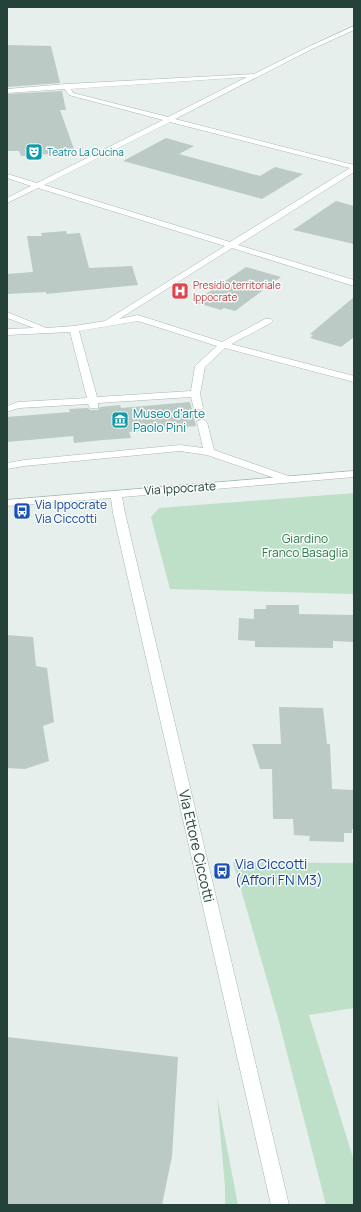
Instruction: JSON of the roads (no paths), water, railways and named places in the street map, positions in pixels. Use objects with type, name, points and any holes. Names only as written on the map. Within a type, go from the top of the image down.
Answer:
[{"type":"street","points":[[7,201],[170,118],[354,28]]},
{"type":"street","points":[[7,91],[66,86],[257,75]]},
{"type":"street","points":[[66,86],[71,94],[170,118],[354,168]]},
{"type":"street","points":[[106,323],[230,244],[354,168]]},
{"type":"street","points":[[7,176],[354,283]]},
{"type":"street","points":[[7,316],[47,330]]},
{"type":"street","points":[[7,332],[74,330],[138,318],[223,345],[354,379]]},
{"type":"street","points":[[7,327],[19,320]]},
{"type":"street","points":[[198,407],[195,394],[200,366],[223,345],[268,321]]},
{"type":"street","points":[[74,330],[93,403]]},
{"type":"street","points":[[7,409],[18,405],[93,403],[195,394]]},
{"type":"street","points":[[7,401],[18,405]]},
{"type":"street","points":[[202,422],[209,452]]},
{"type":"street","points":[[7,466],[24,463],[180,448],[209,452],[290,480]]},
{"type":"street","name":"Via Ippocrate","points":[[7,503],[354,474]]},
{"type":"street","name":"Via Ettore Ciccotti","points":[[116,493],[119,513],[246,1056],[278,1203]]},
{"type":"place","name":"Teatro La Cucina","points":[[34,152]]},
{"type":"place","name":"Presidio territoriale Ippocrate","points":[[180,291]]},
{"type":"place","name":"Museo d'arte Paolo Pini","points":[[120,420]]},
{"type":"place","name":"Via Ippocrate Via Ciccotti","points":[[22,511]]},
{"type":"place","name":"Via Ciccotti (Affori FN M3)","points":[[222,871]]},
{"type":"park label","name":"Giardino Franco Basaglia","points":[[305,545]]}]
